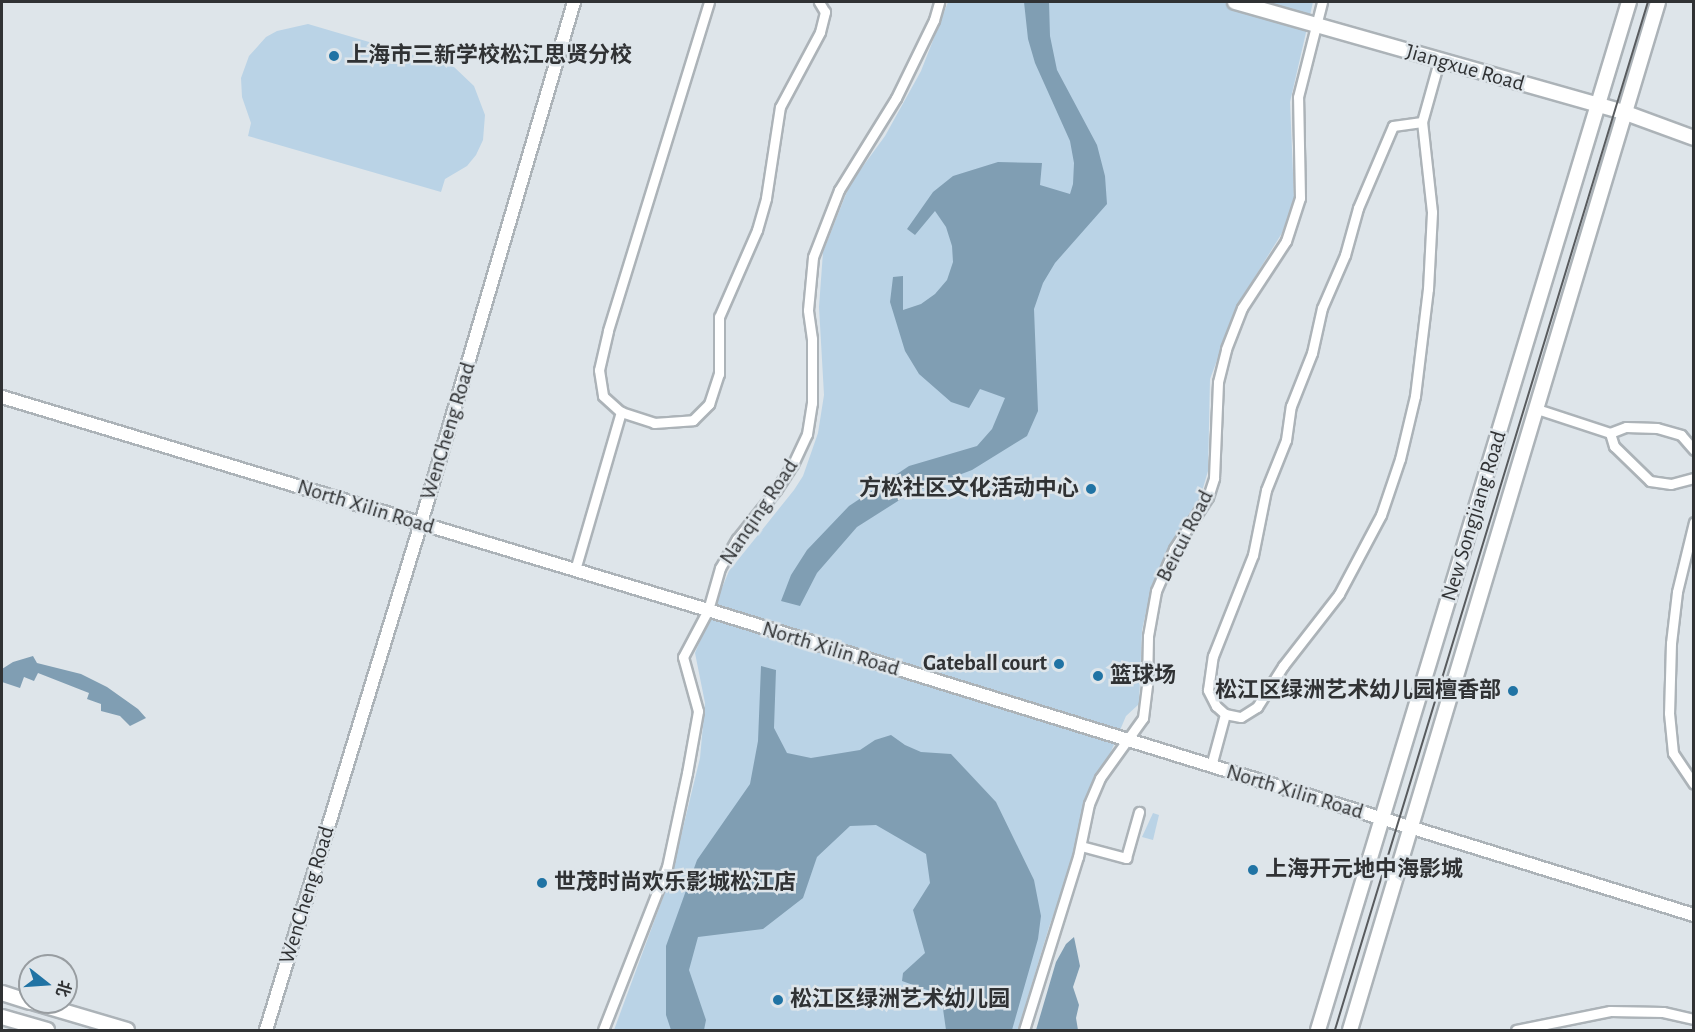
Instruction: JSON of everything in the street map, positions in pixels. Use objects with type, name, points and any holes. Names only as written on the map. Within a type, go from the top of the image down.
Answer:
[{"type":"main road","name":"Jiangxue Road","points":[[1235,2],[1626,113],[1694,138]]},
{"type":"main road","name":"New Songjiang Road","points":[[1318,1030],[1384,819],[1455,575],[1629,2]]},
{"type":"main road","name":"New Songjiang Road","points":[[1350,1030],[1658,2]]},
{"type":"main road","points":[[2,993],[18,998]]},
{"type":"main road","points":[[72,1014],[127,1030]]},
{"type":"main road","points":[[2,1017],[47,1030]]},
{"type":"street","name":"WenCheng Road","points":[[266,1030],[421,523],[574,2]]},
{"type":"street","points":[[709,2],[608,331],[599,370],[603,396],[621,412],[654,423],[693,420],[710,404],[719,374],[719,317],[757,230],[766,198],[780,107],[820,32],[825,12],[819,2]]},
{"type":"street","name":"Nanqing Road","points":[[603,1030],[667,867],[698,711],[683,657],[708,610],[720,568],[737,539],[782,481],[807,434],[812,403],[812,339],[808,310],[813,257],[839,190],[896,98],[934,20],[939,2]]},
{"type":"street","name":"Beicui Road","points":[[1024,1030],[1081,846],[1089,804],[1100,778],[1143,718],[1147,685],[1148,636],[1156,591],[1174,549],[1208,497],[1214,478],[1218,382],[1226,349],[1242,308],[1286,241],[1300,198],[1298,97],[1322,2]]},
{"type":"street","points":[[1422,122],[1393,126],[1358,208],[1345,255],[1322,308],[1312,353],[1291,406],[1283,449],[1266,490],[1253,555],[1213,656],[1208,690],[1216,706],[1225,714],[1241,717],[1257,707],[1283,666],[1339,594],[1381,515],[1396,471],[1415,396],[1428,289],[1432,212],[1422,122],[1439,61]]},
{"type":"street","name":"North Xilin Road","points":[[2,397],[708,610],[1694,915]]},
{"type":"street","points":[[1537,409],[1610,433],[1634,426],[1657,428],[1681,435],[1694,450]]},
{"type":"street","points":[[575,570],[621,412]]},
{"type":"street","points":[[1610,433],[1614,446],[1650,481],[1671,484],[1694,478]]},
{"type":"street","points":[[1694,522],[1677,592],[1671,643],[1669,713],[1673,753],[1694,784]]},
{"type":"street","points":[[1210,766],[1225,714]]},
{"type":"street","points":[[1081,846],[1126,858],[1139,812]]},
{"type":"street","points":[[1516,1030],[1610,1011],[1663,1012],[1694,1019]]},
{"type":"shaded area","points":[[948,2],[1313,2],[1290,102],[1294,198],[1282,233],[1238,304],[1210,379],[1208,471],[1200,498],[1170,546],[1152,585],[1142,630],[1139,704],[1126,716],[1107,761],[1087,794],[1074,858],[1049,927],[1018,1030],[614,1030],[672,873],[700,758],[705,703],[695,653],[729,571],[794,490],[803,476],[818,433],[824,395],[819,307],[823,252],[850,184],[885,136],[921,71]]},
{"type":"shaded area","points":[[1024,2],[1049,2],[1050,36],[1057,70],[1097,145],[1105,176],[1107,204],[1055,263],[1043,283],[1034,309],[1038,411],[1027,436],[972,470],[909,494],[857,527],[817,573],[800,606],[781,601],[791,575],[807,550],[849,506],[909,466],[977,446],[992,429],[1005,398],[980,389],[969,408],[951,402],[919,374],[905,351],[890,302],[893,277],[903,276],[903,310],[921,304],[935,294],[947,280],[953,262],[952,246],[946,227],[935,211],[915,235],[907,229],[933,192],[953,176],[998,162],[1042,163],[1040,185],[1070,194],[1074,163],[1070,141],[1035,63],[1028,39]]},
{"type":"shaded area","points":[[308,24],[454,67],[474,86],[485,115],[483,140],[476,155],[467,166],[445,179],[441,192],[248,136],[251,123],[242,97],[241,78],[249,56],[266,37],[277,31]]},
{"type":"shaded area","points":[[33,656],[37,663],[81,674],[107,687],[138,709],[146,718],[130,726],[120,716],[101,711],[101,704],[87,699],[89,693],[38,673],[34,681],[24,677],[20,688],[2,682],[2,669],[13,662]]},
{"type":"shaded area","points":[[761,666],[776,670],[774,728],[787,753],[811,758],[860,750],[875,740],[891,735],[921,752],[951,754],[996,802],[1034,880],[1041,916],[1038,939],[1012,1030],[946,1030],[941,995],[902,981],[903,973],[925,953],[913,910],[930,883],[926,854],[876,825],[850,826],[817,857],[803,898],[763,929],[698,937],[689,970],[706,1020],[704,1030],[671,1030],[666,1015],[666,946],[697,860],[750,784],[758,741]]},
{"type":"shaded area","points":[[1153,813],[1159,815],[1153,840],[1142,837]]},
{"type":"shaded area","points":[[1074,937],[1080,966],[1073,987],[1079,1005],[1076,1018],[1078,1030],[1036,1030],[1056,962],[1066,944]]},
{"type":"tram line","points":[[1335,1030],[1648,2]]},
{"type":"place","name":"上海市三新学校松江思贤分校","points":[[334,56]]},
{"type":"place","name":"方松社区文化活动中心","points":[[1091,489]]},
{"type":"place","name":"Gateball court","points":[[1059,664]]},
{"type":"place","name":"篮球场","points":[[1098,676]]},
{"type":"place","name":"松江区绿洲艺术幼儿园檀香部","points":[[1513,691]]},
{"type":"place","name":"上海开元地中海影城","points":[[1253,870]]},
{"type":"place","name":"世茂时尚欢乐影城松江店","points":[[542,883]]},
{"type":"place","name":"松江区绿洲艺术幼儿园","points":[[778,1000]]}]
